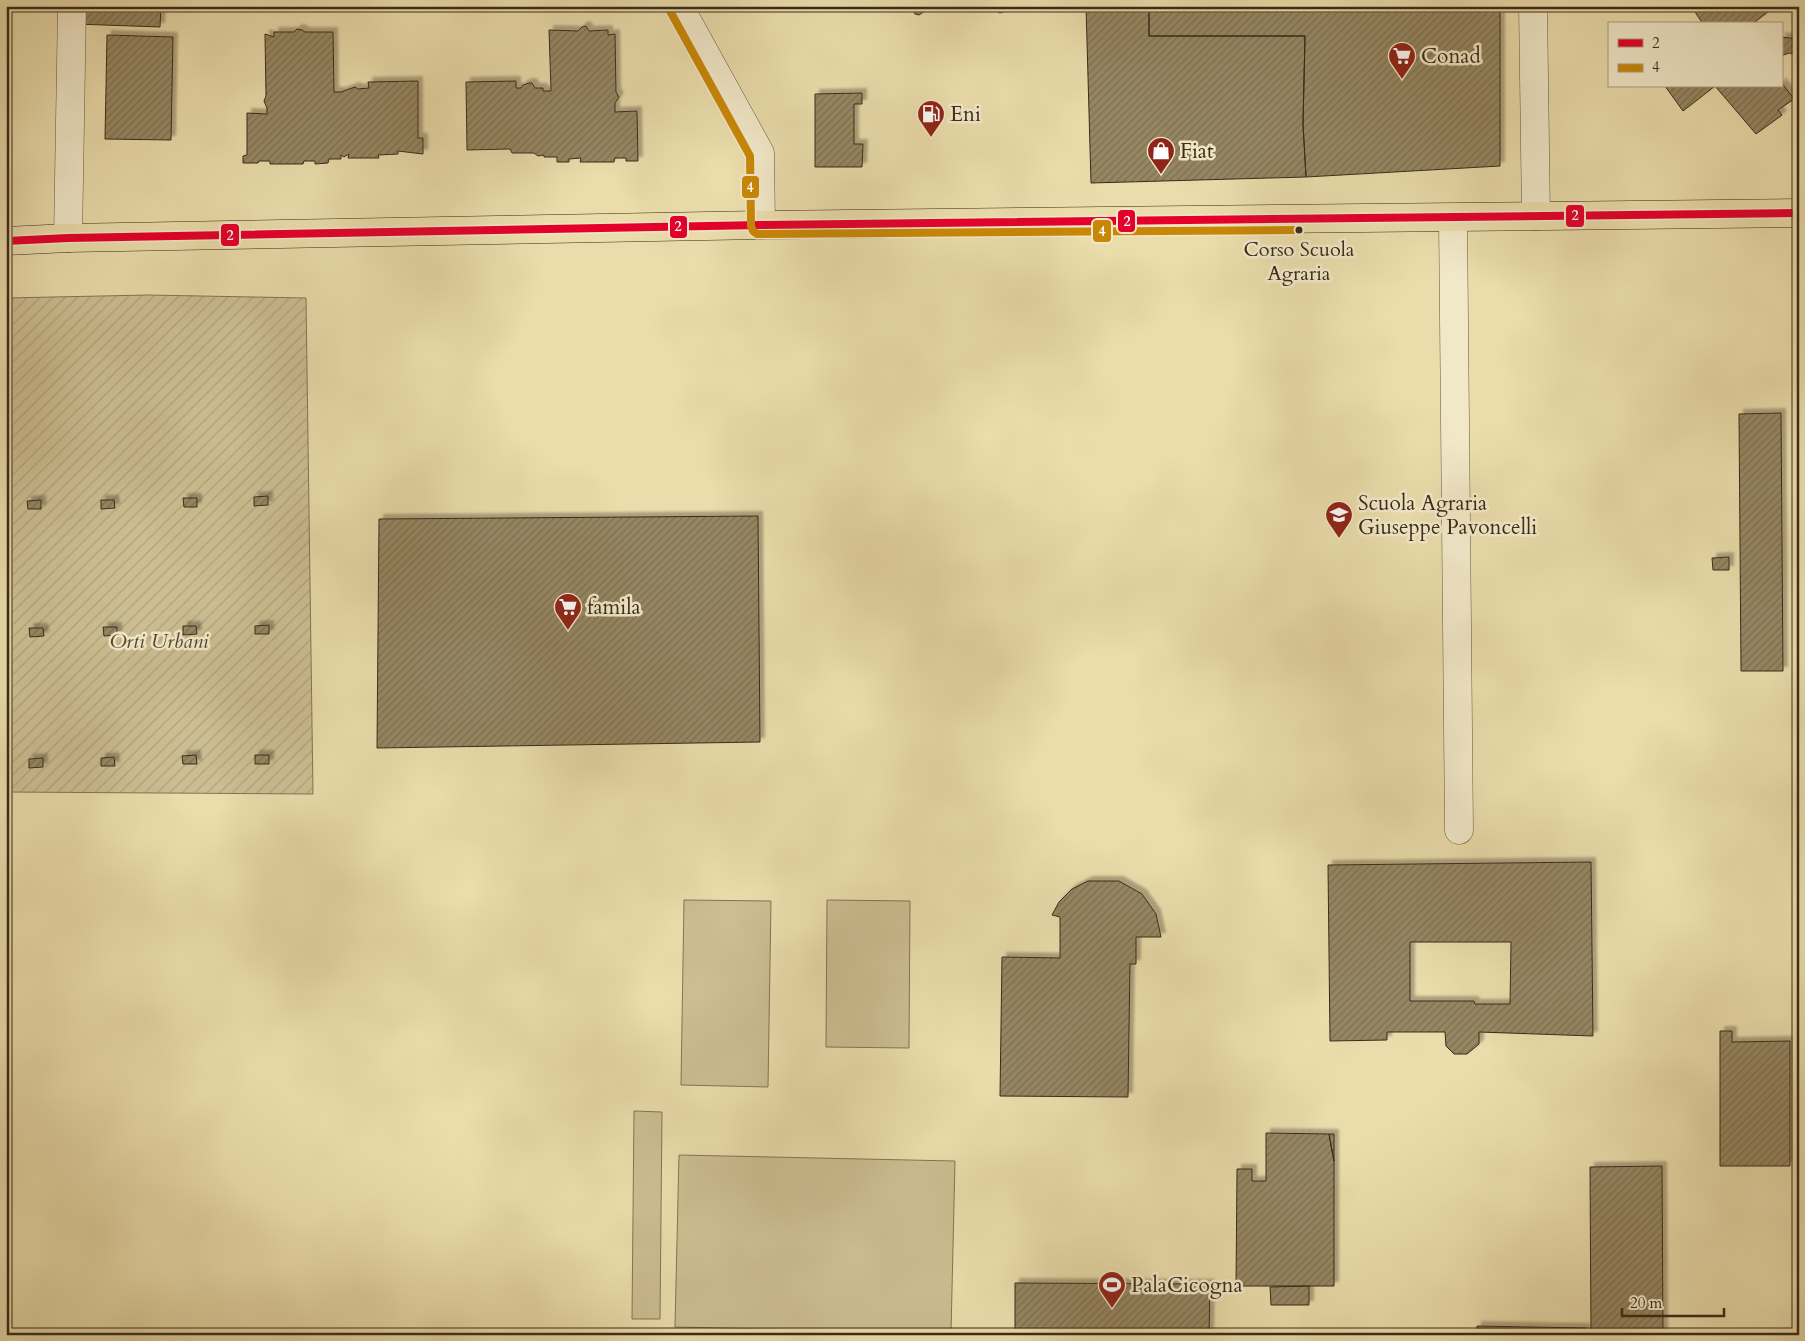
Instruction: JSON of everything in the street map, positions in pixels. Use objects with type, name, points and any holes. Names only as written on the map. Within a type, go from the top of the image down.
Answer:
[{"type":"main road","points":[[6,241],[68,238],[761,225],[1799,213]]},
{"type":"street","points":[[68,238],[72,6]]},
{"type":"street","points":[[680,6],[760,153],[761,225]]},
{"type":"street","points":[[1533,6],[1536,216]]},
{"type":"street","points":[[1453,218],[1459,830]]},
{"type":"green space","name":"Orti Urbani","points":[[148,295],[306,298],[313,794],[6,792],[6,298]]},
{"type":"green space","points":[[684,900],[771,901],[768,1087],[681,1085]]},
{"type":"green space","points":[[827,900],[910,901],[909,1048],[826,1047]]},
{"type":"green space","points":[[634,1111],[662,1112],[660,1319],[632,1319]]},
{"type":"green space","points":[[679,1155],[955,1161],[951,1333],[675,1327]]},
{"type":"building","points":[[76,6],[161,6],[160,27],[75,24]]},
{"type":"building","points":[[911,6],[944,6],[944,11],[925,11],[919,15],[915,14]]},
{"type":"building","points":[[979,6],[1010,6],[1010,10],[1000,13],[996,11],[980,11]]},
{"type":"building","points":[[1086,6],[1149,6],[1149,36],[1305,36],[1303,124],[1306,177],[1091,183]]},
{"type":"building","name":"Conad","points":[[1149,6],[1500,6],[1500,166],[1306,177],[1303,124],[1305,36],[1149,36]]},
{"type":"building","points":[[1691,6],[1776,6],[1755,22],[1702,22]]},
{"type":"building","points":[[586,26],[589,31],[608,30],[608,35],[615,34],[616,92],[619,97],[615,103],[615,112],[637,111],[638,161],[626,161],[626,158],[615,158],[614,162],[580,162],[581,158],[569,159],[569,162],[557,162],[557,157],[538,156],[534,153],[512,153],[510,149],[467,150],[466,82],[516,81],[516,88],[532,83],[535,88],[551,91],[549,30],[578,31]]},
{"type":"building","points":[[297,29],[305,32],[333,32],[334,92],[341,92],[355,87],[358,89],[369,88],[368,82],[418,81],[418,138],[423,138],[423,154],[398,151],[398,154],[378,155],[379,158],[348,158],[349,154],[344,157],[341,155],[341,159],[329,159],[328,163],[315,164],[315,161],[304,161],[303,164],[270,164],[270,161],[243,163],[243,156],[247,155],[247,113],[267,114],[264,101],[266,96],[265,34],[274,37],[274,32],[294,32]]},
{"type":"building","points":[[107,35],[173,37],[171,140],[105,139]]},
{"type":"building","points":[[1782,37],[1799,39],[1799,55],[1789,53],[1782,56]]},
{"type":"building","points":[[1782,83],[1794,99],[1778,110],[1782,115],[1756,134],[1717,88],[1782,88]]},
{"type":"building","points":[[1666,88],[1712,88],[1683,111]]},
{"type":"building","points":[[862,93],[862,104],[854,104],[854,144],[863,144],[862,167],[815,167],[815,94]]},
{"type":"building","points":[[1781,413],[1783,671],[1741,671],[1739,414]]},
{"type":"building","points":[[268,496],[268,505],[254,506],[254,497]]},
{"type":"building","points":[[183,498],[197,498],[197,507],[184,507]]},
{"type":"building","points":[[41,500],[41,509],[28,509],[27,501]]},
{"type":"building","points":[[101,500],[114,500],[115,508],[101,509]]},
{"type":"building","name":"famila","points":[[758,516],[760,742],[377,748],[379,519]]},
{"type":"building","points":[[1729,557],[1729,570],[1713,570],[1712,558]]},
{"type":"building","points":[[269,625],[269,634],[255,634],[255,626]]},
{"type":"building","points":[[183,626],[196,626],[197,634],[183,635]]},
{"type":"building","points":[[103,627],[117,627],[117,635],[104,636]]},
{"type":"building","points":[[29,628],[43,628],[44,636],[30,637]]},
{"type":"building","points":[[196,755],[197,764],[183,764],[182,756]]},
{"type":"building","points":[[255,755],[269,755],[269,764],[255,764]]},
{"type":"building","points":[[114,757],[115,766],[101,766],[101,758]]},
{"type":"building","points":[[43,758],[43,767],[29,768],[29,759]]},
{"type":"building","points":[[1591,862],[1593,1036],[1479,1032],[1479,1044],[1467,1054],[1454,1054],[1446,1046],[1445,1032],[1387,1032],[1387,1040],[1330,1041],[1328,865]],"holes":[[[1410,942],[1511,942],[1510,1004],[1475,1004],[1474,1001],[1410,1001]]]},
{"type":"building","points":[[1088,881],[1119,881],[1142,894],[1156,914],[1161,937],[1136,937],[1136,964],[1130,964],[1128,1097],[1000,1096],[1002,957],[1060,958],[1060,917],[1052,915],[1059,902],[1072,889]]},
{"type":"building","points":[[1720,1031],[1732,1031],[1732,1042],[1790,1041],[1790,1166],[1720,1166]]},
{"type":"building","points":[[1266,1133],[1329,1134],[1334,1161],[1334,1286],[1236,1286],[1237,1169],[1252,1169],[1252,1181],[1266,1181]]},
{"type":"building","points":[[1329,1134],[1334,1134],[1334,1161],[1331,1146]]},
{"type":"building","points":[[1662,1166],[1663,1335],[1591,1335],[1590,1167]]},
{"type":"building","name":"PalaCicogna","points":[[1015,1283],[1210,1284],[1209,1335],[1015,1335]]},
{"type":"building","points":[[1309,1286],[1309,1305],[1271,1305],[1270,1287]]},
{"type":"building","points":[[1477,1326],[1586,1328],[1586,1335],[1477,1335]]},
{"type":"transit line","name":"4","points":[[670,11],[750,156],[751,226],[757,234],[1299,230]]},
{"type":"transit line","name":"2","points":[[6,241],[68,238],[761,225],[1799,213]]},
{"type":"place","name":"Conad","points":[[1402,80]]},
{"type":"place","name":"Eni","points":[[931,138]]},
{"type":"place","name":"Fiat","points":[[1161,175]]},
{"type":"place","name":"Corso Scuola Agraria","points":[[1299,230]]},
{"type":"place","name":"Scuola Agraria Giuseppe Pavoncelli","points":[[1339,539]]},
{"type":"place","name":"famila","points":[[568,631]]},
{"type":"place","name":"PalaCicogna","points":[[1112,1309]]}]
